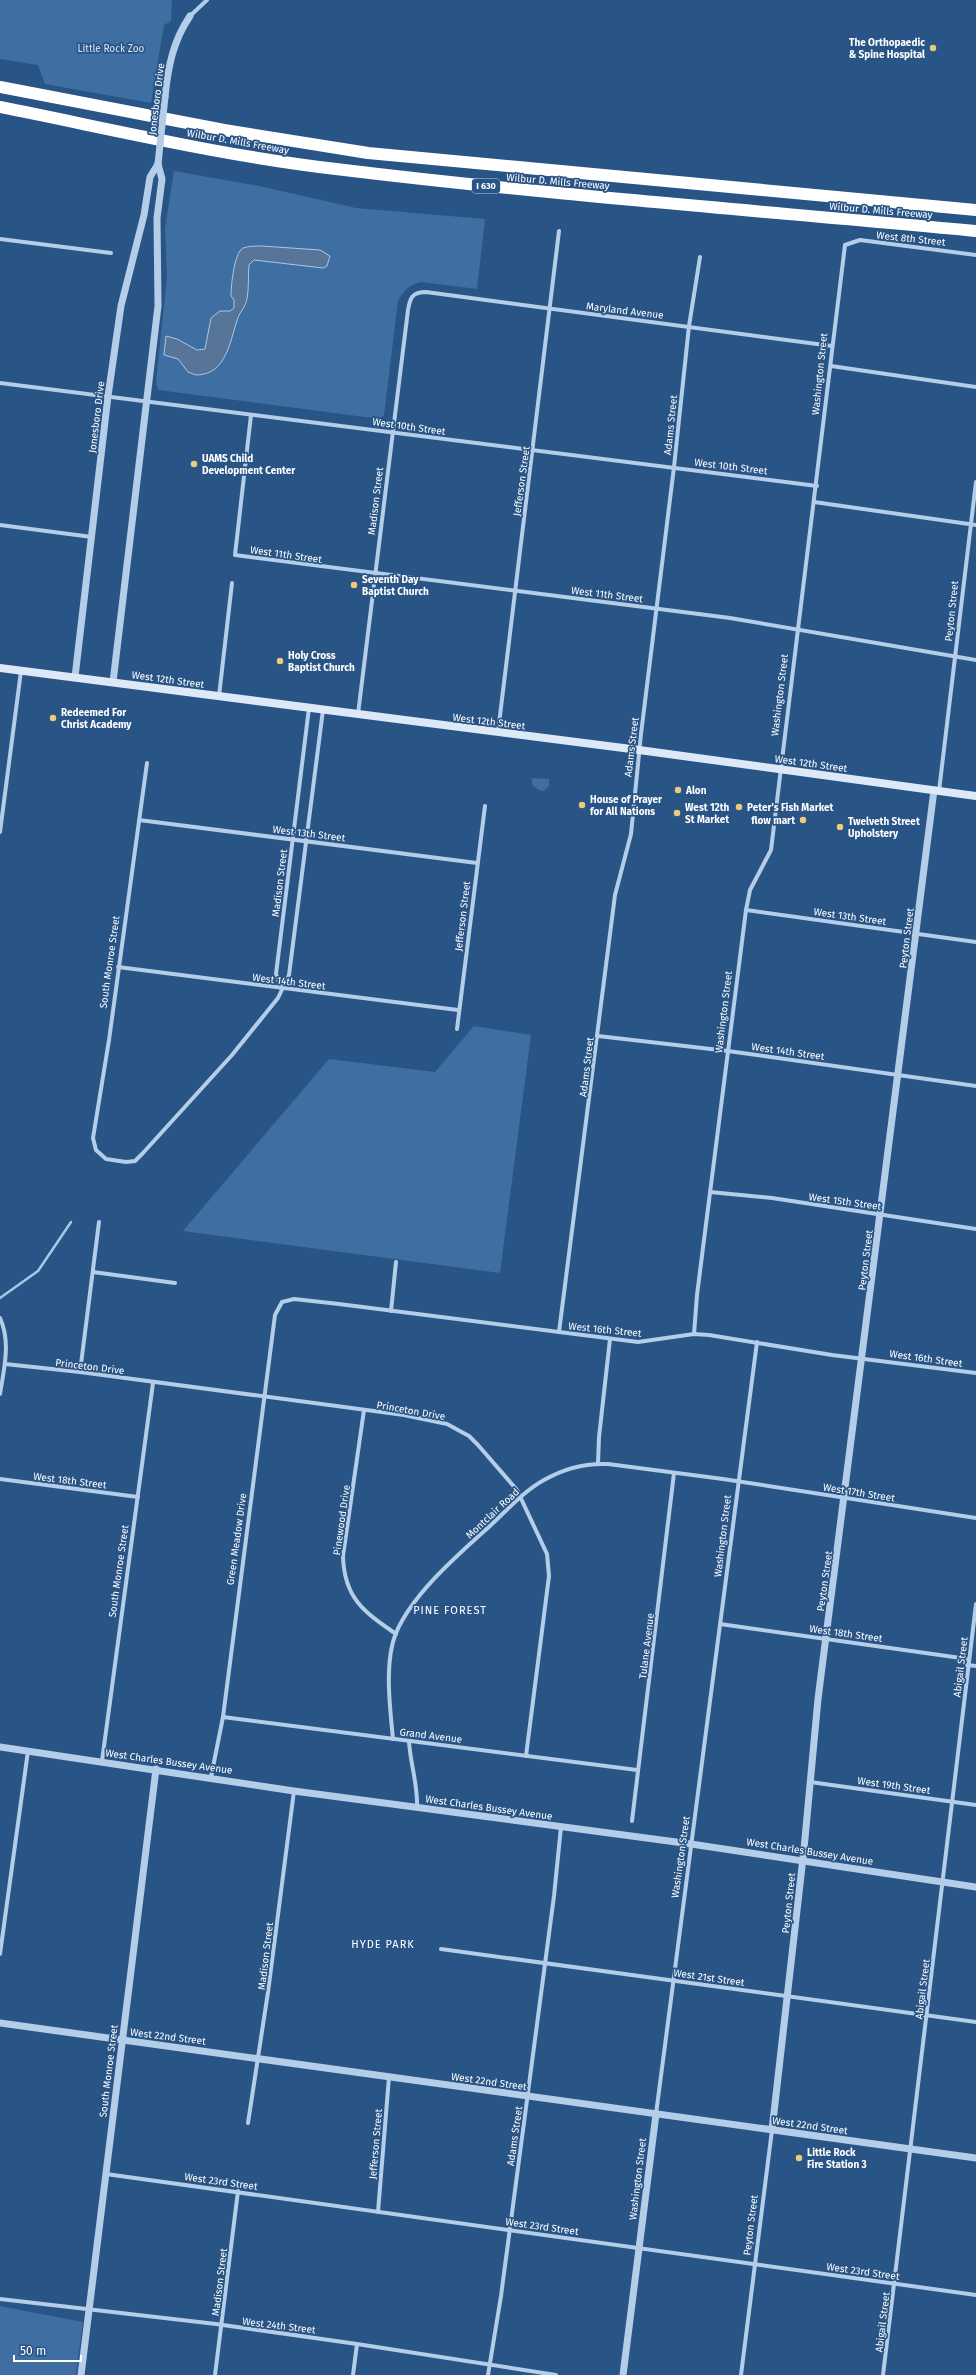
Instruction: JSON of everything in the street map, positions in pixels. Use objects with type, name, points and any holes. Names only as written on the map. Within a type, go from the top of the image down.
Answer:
[{"type":"highway","name":"Wilbur D. Mills Freeway","points":[[0,87],[224,130],[368,153],[976,210]]},
{"type":"highway","name":"Wilbur D. Mills Freeway","points":[[0,107],[215,149],[335,169],[497,187],[976,230]]},
{"type":"main road","name":"West 12th Street","points":[[0,668],[639,750],[976,796]]},
{"type":"street","name":"Jonesboro Drive","points":[[113,682],[158,306],[157,218],[162,179],[158,164],[168,69],[178,36],[190,16],[207,0]]},
{"type":"street","name":"Jonesboro Drive","points":[[75,677],[108,396],[125,284],[144,215],[150,177],[158,164]]},
{"type":"street","name":"Jefferson Street","points":[[498,732],[514,589],[534,450],[558,231]]},
{"type":"street","points":[[0,239],[111,253]]},
{"type":"street","name":"West 8th Street","points":[[845,245],[860,240],[976,254]]},
{"type":"street","name":"Washington Street","points":[[694,1334],[710,1192],[746,910],[750,890],[770,850],[796,630],[814,502],[845,245]]},
{"type":"street","name":"Adams Street","points":[[559,1332],[615,895],[631,834],[639,750],[674,467],[689,326],[700,257]]},
{"type":"street","name":"Maryland Avenue","points":[[416,293],[426,292],[832,346]]},
{"type":"street","name":"Madison Street","points":[[358,714],[391,432],[410,299],[416,293]]},
{"type":"street","points":[[831,366],[976,387]]},
{"type":"street","name":"West 10th Street","points":[[0,383],[816,486]]},
{"type":"street","name":"West 11th Street","points":[[251,415],[235,555],[657,608],[976,660]]},
{"type":"street","name":"Peyton Street","points":[[741,2375],[788,1996],[826,1638],[917,933],[955,657],[976,482]]},
{"type":"street","points":[[814,502],[976,525]]},
{"type":"street","points":[[0,525],[92,537]]},
{"type":"street","points":[[218,696],[232,583]]},
{"type":"street","points":[[0,832],[20,671]]},
{"type":"street","name":"Madison Street","points":[[281,988],[276,974],[308,708]]},
{"type":"street","points":[[281,988],[289,975],[323,710]]},
{"type":"street","name":"South Monroe Street","points":[[147,763],[93,1138],[96,1150],[106,1159],[126,1162],[135,1161],[232,1055],[278,998],[281,988]]},
{"type":"street","name":"Jefferson Street","points":[[457,1029],[458,1010],[485,806]]},
{"type":"street","name":"West 13th Street","points":[[140,820],[477,863]]},
{"type":"street","name":"West 13th Street","points":[[746,910],[976,942]]},
{"type":"street","name":"West 14th Street","points":[[118,967],[458,1010]]},
{"type":"street","name":"West 14th Street","points":[[598,1036],[728,1051],[976,1086]]},
{"type":"street","name":"West 15th Street","points":[[710,1192],[881,1214],[976,1229]]},
{"type":"street","points":[[80,1372],[99,1222]]},
{"type":"street","points":[[391,1311],[396,1262]]},
{"type":"street","points":[[93,1272],[175,1283]]},
{"type":"street","name":"West 16th Street","points":[[280,1304],[294,1299],[638,1342],[694,1334],[757,1342],[832,1355],[863,1357],[976,1373]]},
{"type":"street","name":"Green Meadow Drive","points":[[211,1777],[223,1716],[263,1396],[275,1315],[280,1304]]},
{"type":"street","points":[[0,1318],[5,1338],[5,1364],[0,1394]]},
{"type":"street","points":[[598,1463],[599,1437],[610,1339]]},
{"type":"street","name":"Washington Street","points":[[623,2375],[638,2248],[757,1342]]},
{"type":"street","name":"Princeton Drive","points":[[5,1364],[80,1372],[436,1420],[458,1429],[478,1445],[513,1484],[547,1554],[549,1562],[526,1756]]},
{"type":"street","name":"South Monroe Street","points":[[102,1761],[153,1383]]},
{"type":"street","name":"Pinewood Drive","points":[[364,1410],[343,1556],[344,1572],[351,1593],[357,1604],[396,1634]]},
{"type":"street","name":"Montclair Road","points":[[393,1739],[390,1683],[396,1634],[431,1583],[531,1488],[556,1474],[578,1466],[598,1463],[739,1483]]},
{"type":"street","name":"Tulane Avenue","points":[[632,1820],[637,1770],[650,1683],[674,1473]]},
{"type":"street","name":"West 18th Street","points":[[0,1479],[138,1497]]},
{"type":"street","name":"West 17th Street","points":[[739,1483],[976,1518]]},
{"type":"street","name":"Abigail Street","points":[[883,2375],[943,1882],[968,1659],[976,1604]]},
{"type":"street","name":"West 18th Street","points":[[720,1624],[968,1659]]},
{"type":"street","points":[[968,1665],[976,1666]]},
{"type":"street","name":"Grand Avenue","points":[[223,1716],[637,1770]]},
{"type":"street","points":[[409,1741],[415,1773],[418,1807]]},
{"type":"street","name":"West Charles Bussey Avenue","points":[[0,1747],[294,1790],[803,1860],[976,1887]]},
{"type":"street","points":[[0,1954],[28,1751]]},
{"type":"street","name":"South Monroe Street","points":[[81,2375],[156,1769]]},
{"type":"street","name":"West 19th Street","points":[[810,1782],[976,1805]]},
{"type":"street","name":"Madison Street","points":[[248,2123],[268,1992],[294,1790]]},
{"type":"street","name":"Adams Street","points":[[488,2375],[510,2230],[545,1963],[561,1827]]},
{"type":"street","name":"West 21st Street","points":[[441,1949],[976,2022]]},
{"type":"street","name":"West 22nd Street","points":[[0,2023],[976,2158]]},
{"type":"street","name":"Jefferson Street","points":[[378,2212],[389,2077]]},
{"type":"street","name":"West 23rd Street","points":[[106,2174],[238,2191],[378,2212],[976,2295]]},
{"type":"street","name":"Madison Street","points":[[215,2375],[238,2191]]},
{"type":"street","name":"West 24th Street","points":[[0,2299],[357,2344],[489,2366],[556,2375]]},
{"type":"street","points":[[354,2375],[357,2344]]},
{"type":"green space","name":"Little Rock Zoo","points":[[0,0],[172,0],[171,21],[164,25],[151,103],[45,84],[38,65],[0,59]]},
{"type":"green space","points":[[174,171],[259,186],[356,208],[485,219],[477,289],[421,282],[410,286],[402,294],[398,301],[384,415],[380,419],[158,390],[156,382],[167,277],[165,228]]},
{"type":"green space","points":[[532,778],[549,779],[549,786],[544,791],[539,790],[532,785]]},
{"type":"green space","points":[[474,1026],[531,1035],[500,1273],[183,1231],[329,1059],[435,1072]]},
{"type":"green space","points":[[0,2306],[83,2322],[76,2375],[0,2375]]},
{"type":"shaded area","points":[[262,246],[320,250],[330,256],[327,266],[323,268],[254,260],[249,265],[246,303],[239,315],[226,354],[215,369],[207,373],[196,375],[188,372],[178,359],[164,355],[166,336],[177,339],[197,350],[205,349],[211,318],[220,311],[230,311],[234,308],[234,300],[231,296],[237,256],[245,247]]},
{"type":"waterway","points":[[0,1298],[38,1271],[71,1222]]},
{"type":"place","name":"The Orthopaedic & Spine Hospital","points":[[933,48]]},
{"type":"place","name":"UAMS Child Development Center","points":[[194,464]]},
{"type":"place","name":"Seventh Day Baptist Church","points":[[354,585]]},
{"type":"place","name":"Holy Cross Baptist Church","points":[[280,661]]},
{"type":"place","name":"Redeemed For Christ Academy","points":[[53,718]]},
{"type":"place","name":"Alon","points":[[678,790]]},
{"type":"place","name":"House of Prayer for All Nations","points":[[582,805]]},
{"type":"place","name":"Peter's Fish Market","points":[[739,807]]},
{"type":"place","name":"West 12th St Market","points":[[677,813]]},
{"type":"place","name":"flow mart","points":[[803,820]]},
{"type":"place","name":"Twelveth Street Upholstery","points":[[840,827]]},
{"type":"place","name":"Little Rock Fire Station 3","points":[[799,2158]]},
{"type":"district","name":"PINE FOREST","points":[[450,1610]]},
{"type":"district","name":"HYDE PARK","points":[[383,1944]]}]
